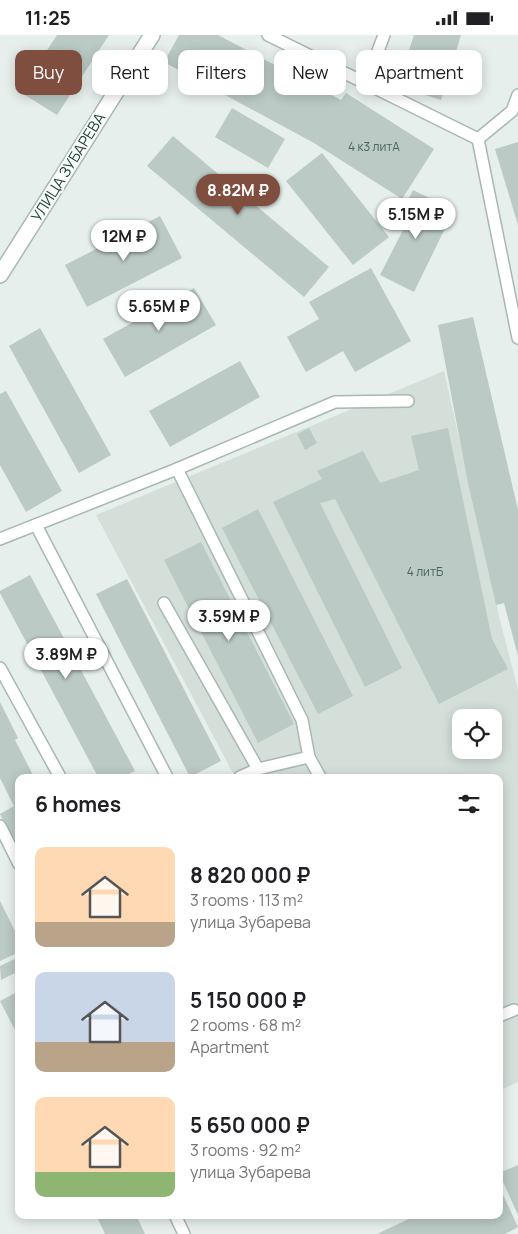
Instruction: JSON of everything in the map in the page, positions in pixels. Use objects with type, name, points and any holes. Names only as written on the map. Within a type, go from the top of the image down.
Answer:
[{"type":"street","name":"УЛИЦА ЗУБАРЕВА","points":[[0,275],[152,35]]},
{"type":"lane","points":[[268,35],[356,78]]},
{"type":"lane","points":[[378,50],[384,35]]},
{"type":"lane","points":[[390,95],[478,139]]},
{"type":"lane","points":[[478,139],[512,111],[518,95]]},
{"type":"lane","points":[[478,139],[518,338]]},
{"type":"lane","points":[[0,539],[177,469],[335,402],[408,401]]},
{"type":"lane","points":[[177,469],[302,720],[310,757],[318,774]]},
{"type":"lane","points":[[36,525],[165,774]]},
{"type":"lane","points":[[164,603],[258,769]]},
{"type":"lane","points":[[0,668],[58,774]]},
{"type":"lane","points":[[247,774],[258,769],[310,757]]},
{"type":"lane","points":[[0,826],[15,856]]},
{"type":"lane","points":[[503,1014],[514,1010]]},
{"type":"lane","points":[[177,1219],[184,1234]]},
{"type":"shaded area","points":[[444,371],[499,616],[518,690],[518,1082],[503,1089],[503,774],[233,774],[96,515]]},
{"type":"building","points":[[57,35],[109,35],[99,50],[92,50],[92,61],[82,77],[82,50],[47,50]]},
{"type":"building","points":[[179,35],[218,35],[246,50],[178,50],[178,70],[168,64],[168,55]]},
{"type":"building","points":[[414,35],[461,35],[456,50],[409,50]]},
{"type":"building","points":[[264,59],[274,65],[274,95],[332,95],[341,100],[346,93],[434,149],[402,199],[314,143],[225,95],[264,95]]},
{"type":"building","points":[[25,95],[70,95],[57,115]]},
{"type":"building","points":[[425,95],[443,95],[441,100]]},
{"type":"building","points":[[232,108],[285,139],[268,168],[215,137]]},
{"type":"building","points":[[173,136],[329,267],[304,297],[147,166]]},
{"type":"building","points":[[518,142],[518,225],[495,149]]},
{"type":"building","points":[[322,153],[389,237],[353,265],[286,181]]},
{"type":"building","points":[[413,190],[454,210],[414,292],[380,275],[403,230],[395,226]]},
{"type":"building","points":[[160,216],[182,258],[87,307],[65,265]]},
{"type":"building","points":[[371,268],[411,341],[355,372],[343,351],[306,372],[287,337],[319,319],[309,302]]},
{"type":"building","points":[[194,288],[216,325],[125,377],[103,339]]},
{"type":"building","points":[[473,317],[518,510],[518,656],[504,603],[496,605],[468,483],[438,325]]},
{"type":"building","points":[[40,328],[111,455],[79,473],[9,346]]},
{"type":"building","points":[[240,361],[260,397],[170,447],[149,411]]},
{"type":"building","points":[[6,391],[62,491],[26,512],[0,465],[0,394]]},
{"type":"building","points":[[309,428],[317,443],[305,450],[297,434]]},
{"type":"building","points":[[448,428],[492,639],[508,669],[439,704],[335,499],[320,503],[402,668],[365,687],[273,502],[322,479],[317,471],[363,451],[380,483],[419,470],[411,436]]},
{"type":"building","points":[[258,509],[353,696],[318,714],[222,528]]},
{"type":"building","points":[[201,542],[294,724],[258,743],[164,560]]},
{"type":"building","points":[[30,575],[135,771],[128,774],[96,774],[0,591]]},
{"type":"building","points":[[127,579],[221,761],[196,774],[188,774],[96,594]]},
{"type":"building","points":[[0,702],[18,738],[15,740],[32,774],[15,774],[15,844],[0,814],[14,806],[0,778]]},
{"type":"building","points":[[0,901],[15,931],[15,954],[0,961]]},
{"type":"building","points":[[15,959],[15,973],[1,980],[0,966]]},
{"type":"building","points":[[15,993],[15,1030],[0,1001]]},
{"type":"building","points":[[518,1165],[518,1215],[503,1182],[503,1171]]},
{"type":"building","points":[[503,1195],[518,1227],[505,1234],[377,1234],[409,1219],[503,1219]]},
{"type":"building","points":[[98,1219],[138,1219],[145,1234],[105,1234]]}]
